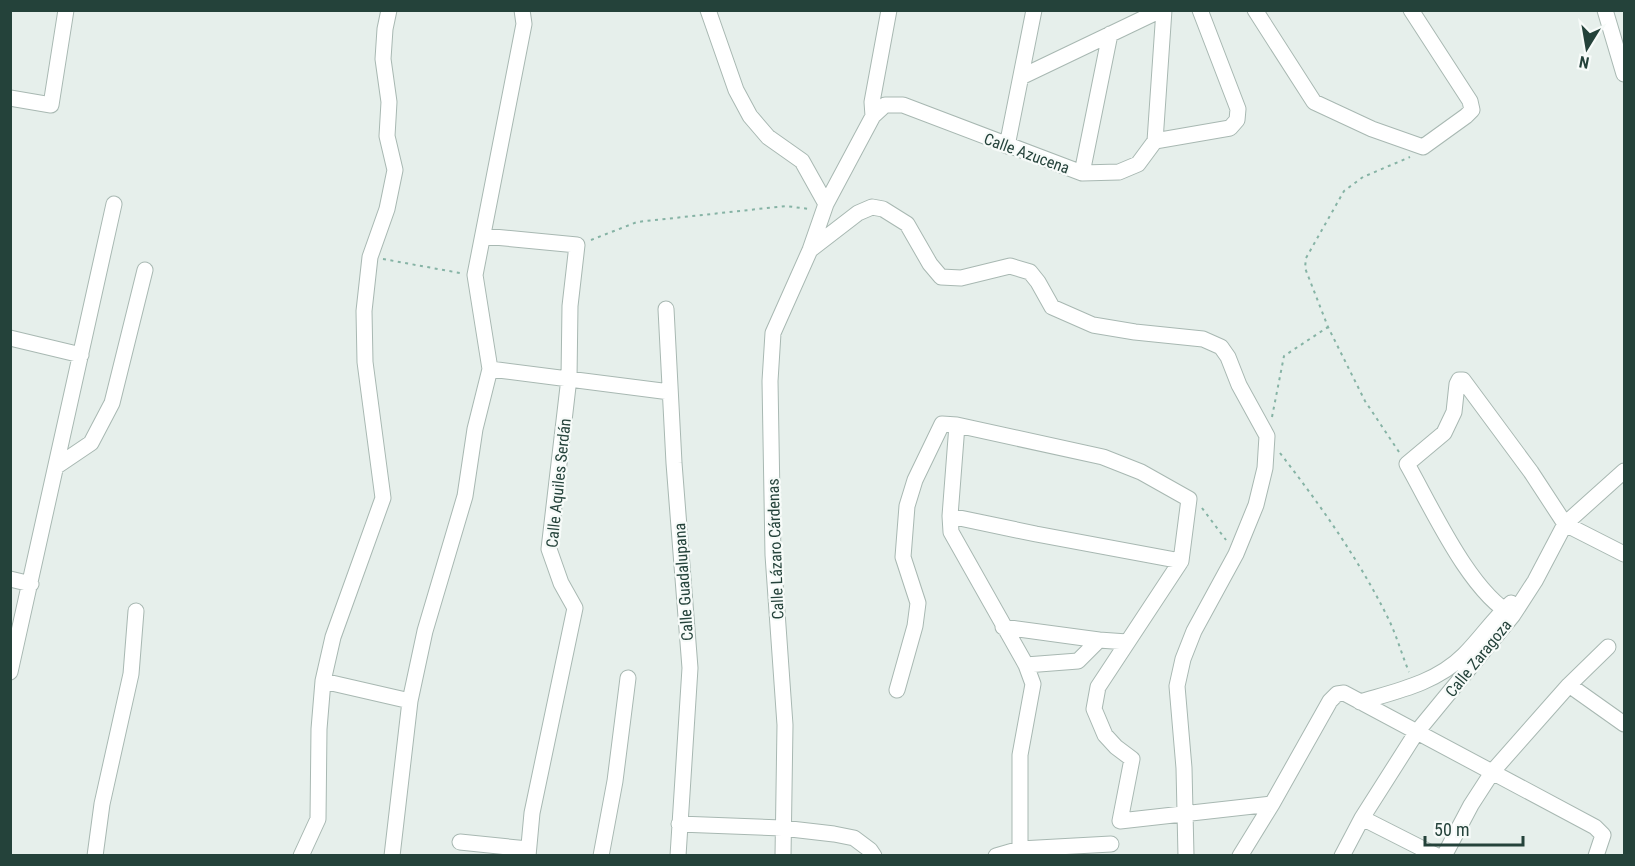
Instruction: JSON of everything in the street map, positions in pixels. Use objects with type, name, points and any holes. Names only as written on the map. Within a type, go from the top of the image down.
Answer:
[{"type":"street","points":[[10,98],[51,105],[66,10]]},
{"type":"street","points":[[301,855],[318,819],[319,729],[323,681],[333,637],[383,498],[364,362],[364,311],[370,257],[387,209],[395,170],[387,136],[389,102],[383,59],[389,10]]},
{"type":"street","points":[[392,855],[410,701],[425,631],[465,496],[475,429],[490,369],[475,275],[524,24],[522,10]]},
{"type":"street","points":[[708,10],[736,90],[750,116],[768,137],[802,161],[824,207]]},
{"type":"street","points":[[873,116],[872,102],[889,10]]},
{"type":"street","points":[[1006,146],[1034,10]]},
{"type":"street","points":[[1021,77],[1162,10],[1155,141],[1230,128],[1237,120],[1238,109],[1200,10]]},
{"type":"street","points":[[1256,10],[1314,102],[1372,129],[1423,147],[1472,110],[1470,101],[1411,10]]},
{"type":"street","points":[[1605,10],[1624,74]]},
{"type":"street","points":[[1082,173],[1110,34]]},
{"type":"street","name":"Calle Azucena","points":[[873,116],[885,105],[903,105],[1082,173],[1119,172],[1137,164],[1155,141]]},
{"type":"street","name":"Calle Lázaro Cárdenas","points":[[783,855],[785,725],[773,555],[770,381],[773,333],[810,250],[824,207],[873,116]]},
{"type":"street","points":[[10,672],[114,204]]},
{"type":"street","points":[[810,250],[858,213],[872,207],[883,209],[907,224],[930,264],[941,277],[961,278],[1010,266],[1030,272],[1052,307],[1093,325],[1203,339],[1221,347],[1228,357],[1239,385],[1267,436],[1265,468],[1256,505],[1236,554],[1194,631],[1183,659],[1177,686],[1184,768],[1186,855]]},
{"type":"street","points":[[483,236],[577,245]]},
{"type":"street","name":"Calle Aquiles Serdán","points":[[528,852],[532,813],[575,608],[561,583],[549,549],[569,378],[570,306],[577,245]]},
{"type":"street","points":[[57,466],[91,443],[112,403],[146,270]]},
{"type":"street","name":"Calle Guadalupana","points":[[666,309],[690,668],[678,855]]},
{"type":"street","points":[[10,338],[81,355]]},
{"type":"street","points":[[490,369],[670,392]]},
{"type":"street","points":[[1508,612],[1467,570],[1407,464],[1444,433],[1454,411],[1459,380],[1463,380],[1531,472],[1565,524],[1624,554]]},
{"type":"street","points":[[897,690],[915,626],[918,603],[903,557],[907,506],[915,480],[942,424],[957,425],[1103,457],[1141,472],[1189,499],[1181,561],[1098,687],[1094,708],[1105,735],[1132,759],[1120,821],[1110,850],[1020,849],[996,855]]},
{"type":"street","points":[[957,425],[950,516],[951,532],[1026,665],[1033,684],[1020,755],[1020,849]]},
{"type":"street","points":[[1360,702],[1414,686],[1442,673],[1463,656],[1508,612],[1535,581],[1565,524],[1624,471]]},
{"type":"street","points":[[950,516],[1181,561]]},
{"type":"street","points":[[10,579],[31,584]]},
{"type":"street","points":[[95,855],[102,804],[131,674],[136,611]]},
{"type":"street","name":"Calle Zaragoza","points":[[1342,855],[1362,818],[1416,733],[1508,612]]},
{"type":"street","points":[[1003,627],[1127,642]]},
{"type":"street","points":[[1026,665],[1078,661],[1099,640]]},
{"type":"street","points":[[1444,855],[1471,805],[1493,771],[1569,684],[1608,647]]},
{"type":"street","points":[[601,855],[615,781],[628,678]]},
{"type":"street","points":[[323,681],[410,701]]},
{"type":"street","points":[[1569,684],[1624,724]]},
{"type":"street","points":[[1240,855],[1272,804],[1330,701],[1337,694],[1344,693],[1595,827],[1603,835],[1596,855]]},
{"type":"street","points":[[1120,821],[1272,804]]},
{"type":"street","points":[[1362,818],[1437,855]]},
{"type":"street","points":[[679,824],[782,828],[854,838],[874,855]]},
{"type":"street","points":[[460,842],[528,852]]},
{"type":"path","points":[[1407,464],[1365,401],[1328,327],[1305,268],[1306,258],[1344,191],[1363,177],[1412,156],[1423,147]]},
{"type":"path","points":[[577,245],[637,222],[682,216],[750,212],[786,206],[824,207]]},
{"type":"path","points":[[370,257],[475,275]]},
{"type":"path","points":[[1328,327],[1284,356],[1274,412],[1267,436],[1321,506],[1359,567],[1389,621],[1414,686]]},
{"type":"path","points":[[1189,499],[1199,505],[1236,554]]}]
